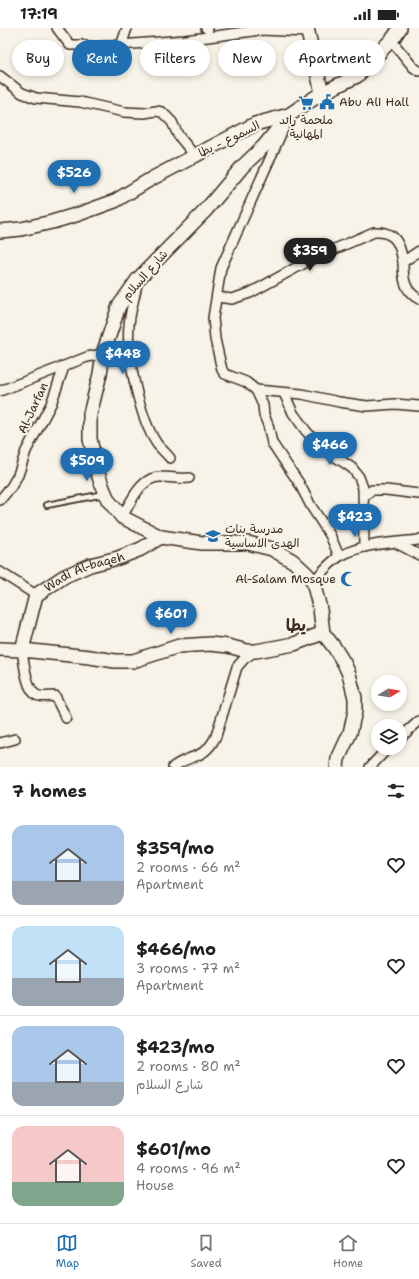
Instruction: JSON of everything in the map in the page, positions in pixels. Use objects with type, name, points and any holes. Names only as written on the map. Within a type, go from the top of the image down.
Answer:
[{"type":"main road","name":"السموع - يطا","points":[[0,231],[21,229],[79,214],[115,201],[151,179],[255,124],[289,115],[322,93],[357,76],[391,40],[400,28]]},
{"type":"main road","points":[[307,30],[322,93]]},
{"type":"main road","name":"شارع السلام","points":[[289,115],[264,146],[243,166],[205,212],[138,279],[119,306],[103,354],[100,374],[90,414],[90,439],[97,471],[105,494],[122,517],[161,537],[202,543],[248,543],[272,549],[293,561],[307,574],[313,582],[319,603],[323,633],[344,663],[349,674],[355,698],[355,711],[350,733],[338,759],[337,767]]},
{"type":"main road","name":"السموع - يطا","points":[[0,224],[33,219],[61,212],[124,187],[151,179]]},
{"type":"main road","name":"Wadi Al-baqeh","points":[[22,650],[36,595],[65,576],[90,564],[118,558],[140,549],[161,537]]},
{"type":"main road","points":[[0,649],[22,650],[124,662],[136,661],[179,646],[219,645],[248,651],[256,651],[294,644],[323,633]]},
{"type":"street","points":[[57,28],[70,45],[72,45]]},
{"type":"street","points":[[123,40],[127,28]]},
{"type":"street","points":[[132,44],[207,31],[307,30]]},
{"type":"street","points":[[391,40],[413,67],[419,71]]},
{"type":"street","points":[[0,76],[22,93],[36,98],[80,102],[124,112],[162,112],[172,122],[178,135],[195,156]]},
{"type":"street","points":[[289,115],[221,268],[213,318],[214,331],[222,370],[225,374],[246,382],[256,390],[263,405],[264,416],[268,425],[272,443],[330,535],[339,556]]},
{"type":"street","points":[[217,297],[232,299],[250,293],[312,259],[374,232],[383,232],[390,235],[401,249],[403,274],[406,285],[411,294],[419,299]]},
{"type":"street","points":[[403,262],[419,251]]},
{"type":"street","points":[[138,279],[129,325],[129,355],[137,392],[147,424],[157,444],[170,458]]},
{"type":"street","points":[[0,391],[87,357],[103,354]]},
{"type":"street","name":"Al-Jarfan","points":[[0,500],[11,487],[18,475],[26,450],[51,404],[64,367]]},
{"type":"street","points":[[256,390],[302,394],[339,402],[368,406],[395,404],[419,406]]},
{"type":"street","points":[[284,393],[293,413],[310,435],[322,447],[356,472],[362,482],[364,497],[364,546]]},
{"type":"street","points":[[122,517],[138,491],[150,479],[160,476],[178,479],[189,478]]},
{"type":"street","points":[[364,497],[372,490],[419,494]]},
{"type":"street","points":[[313,582],[339,556],[364,546],[419,540]]},
{"type":"street","points":[[396,542],[419,555]]},
{"type":"street","points":[[0,572],[36,595]]},
{"type":"street","points":[[22,650],[26,677],[33,693],[38,696],[55,696],[66,718]]},
{"type":"street","points":[[174,767],[179,763],[197,757],[210,746],[216,736],[234,672],[244,659],[256,651]]},
{"type":"street","points":[[407,732],[419,721]]},
{"type":"street","points":[[0,743],[15,739]]},
{"type":"street","points":[[370,767],[381,755]]},
{"type":"lane","points":[[47,505],[105,494]]},
{"type":"place","name":"Abu Ali Hall","points":[[327,102]]},
{"type":"place","name":"ملحمة رائد المهانية","points":[[306,103]]},
{"type":"place","name":"مدرسة بنات الهدى الاساسية","points":[[213,536]]},
{"type":"place","name":"Al-Salam Mosque","points":[[348,579]]},
{"type":"district","name":"يطا","points":[[296,625]]}]
